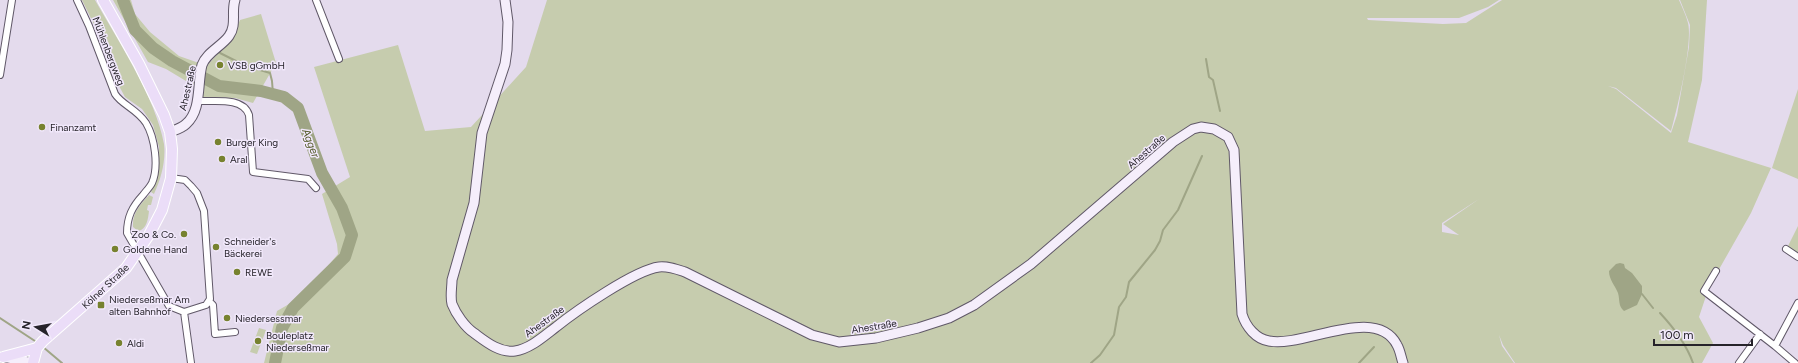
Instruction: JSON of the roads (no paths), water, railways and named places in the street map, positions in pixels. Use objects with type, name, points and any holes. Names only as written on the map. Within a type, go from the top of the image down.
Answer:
[{"type":"main road","name":"Kölner Straße","points":[[39,345],[126,268],[138,252],[162,210],[171,178],[172,153],[170,132],[156,97],[103,0]]},
{"type":"main road","name":"Ahestraße","points":[[170,132],[186,124],[191,117],[197,102],[202,66],[205,60],[229,36],[232,29],[235,0]]},
{"type":"main road","name":"Ahestraße","points":[[505,0],[508,22],[505,64],[482,133],[474,203],[468,230],[452,280],[451,292],[452,303],[459,316],[471,331],[500,349],[515,351],[531,345],[581,308],[640,274],[657,267],[670,267],[685,272],[812,335],[839,342],[876,338],[926,326],[948,318],[974,305],[1031,264],[1173,142],[1193,129],[1201,127],[1214,129],[1228,137],[1234,150],[1242,314],[1245,323],[1253,333],[1269,341],[1276,342],[1300,339],[1338,330],[1361,328],[1377,329],[1388,335],[1397,345],[1403,363]]},
{"type":"main road","points":[[4,359],[39,345]]},
{"type":"main road","points":[[4,359],[33,363],[39,345]]},
{"type":"street","points":[[0,75],[12,0]]},
{"type":"street","name":"Mühlenbergweg","points":[[77,0],[89,26],[115,94],[118,99],[140,115],[147,124],[155,148],[152,182],[130,212],[127,222],[128,233],[138,252]]},
{"type":"street","points":[[316,0],[339,59]]},
{"type":"street","points":[[197,102],[233,102],[242,104],[247,109],[249,115],[253,172],[308,179],[316,188]]},
{"type":"street","points":[[138,252],[169,306],[174,310],[184,312],[206,305],[209,301],[211,293],[204,211],[197,193],[185,180],[171,178]]},
{"type":"street","points":[[1786,249],[1798,257]]},
{"type":"street","points":[[1716,271],[1704,291],[1795,363]]},
{"type":"street","points":[[209,301],[212,305],[215,334],[235,332]]},
{"type":"street","points":[[1775,346],[1798,303]]},
{"type":"street","points":[[184,312],[191,363]]},
{"type":"street","points":[[1739,363],[1760,334]]},
{"type":"waterway","name":"Agger","points":[[123,0],[135,30],[153,48],[172,61],[219,86],[261,91],[284,97],[298,108],[322,173],[342,208],[352,235],[345,257],[293,308],[282,328],[275,363]]},
{"type":"waterway","points":[[219,50],[220,53],[236,61]]},
{"type":"waterway","points":[[1206,59],[1209,77],[1213,80],[1220,111]]},
{"type":"waterway","points":[[247,66],[270,73],[273,94]]},
{"type":"waterway","points":[[1091,363],[1100,355],[1114,335],[1119,307],[1126,297],[1129,282],[1155,250],[1160,241],[1163,230],[1178,210],[1202,156]]},
{"type":"waterway","points":[[1642,294],[1653,308]]},
{"type":"waterway","points":[[1660,313],[1679,336],[1693,363]]},
{"type":"waterway","points":[[0,318],[38,343]]},
{"type":"waterway","points":[[43,347],[62,363]]},
{"type":"waterway","points":[[1359,363],[1374,347]]},
{"type":"place","name":"VSB gGmbH","points":[[220,65]]},
{"type":"place","name":"Finanzamt","points":[[42,127]]},
{"type":"place","name":"Burger King","points":[[218,142]]},
{"type":"place","name":"Aral","points":[[222,159]]},
{"type":"place","name":"Zoo & Co.","points":[[184,234]]},
{"type":"place","name":"Schneider's Bäckerei","points":[[216,247]]},
{"type":"place","name":"Goldene Hand","points":[[115,249]]},
{"type":"place","name":"REWE","points":[[237,272]]},
{"type":"place","name":"Niederseßmar Am alten Bahnhof","points":[[101,305]]},
{"type":"place","name":"Niedersessmar","points":[[227,318]]},
{"type":"place","name":"Bouleplatz Niederseßmar","points":[[258,341]]},
{"type":"place","name":"Aldi","points":[[119,343]]}]
